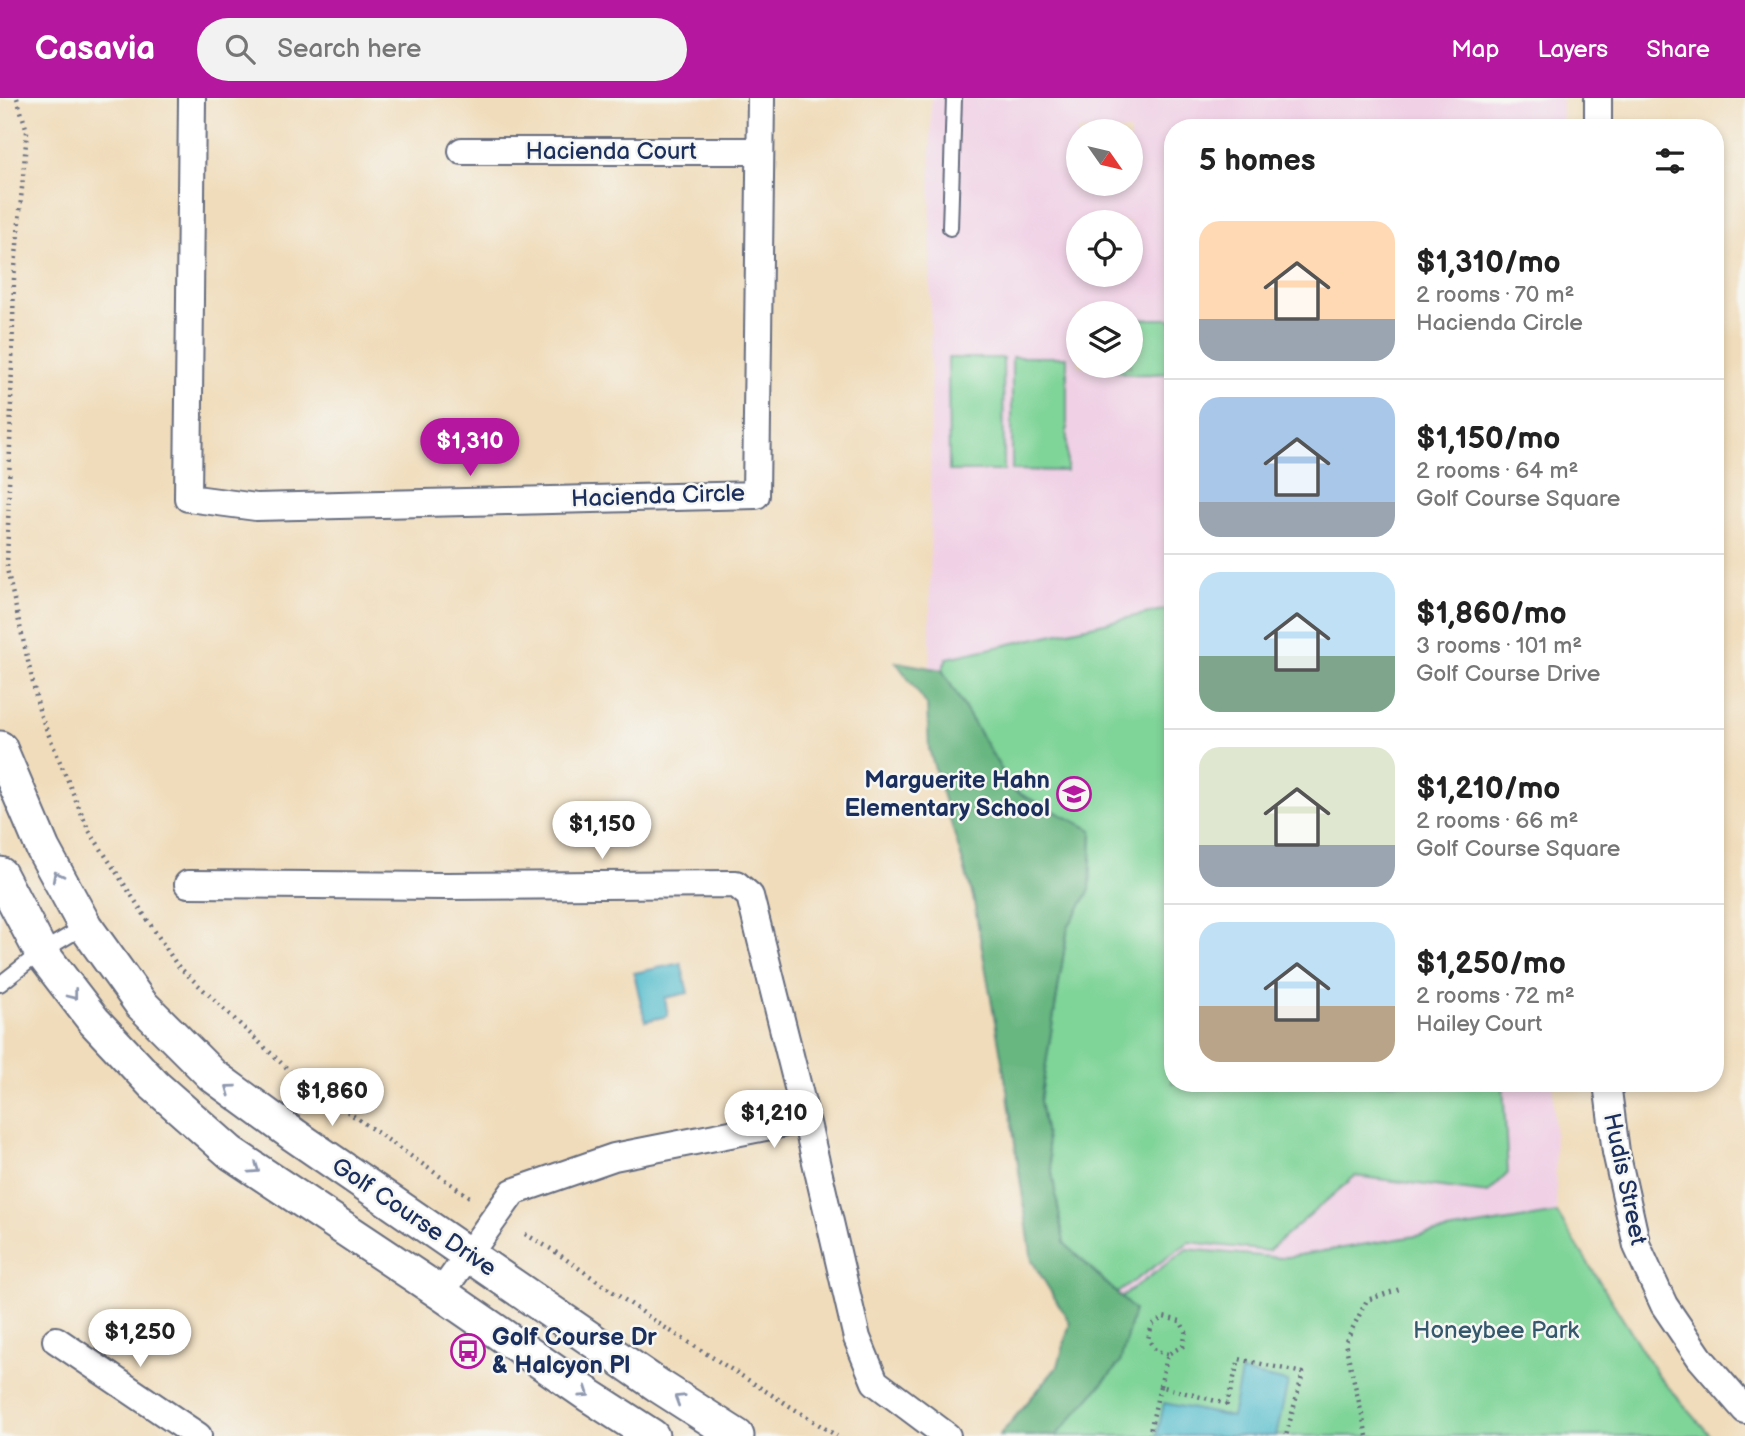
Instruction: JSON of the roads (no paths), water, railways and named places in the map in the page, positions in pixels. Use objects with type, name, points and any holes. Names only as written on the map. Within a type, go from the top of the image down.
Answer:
[{"type":"street","name":"Hacienda Circle","points":[[192,98],[188,498],[256,507],[757,495],[761,98]]},
{"type":"street","points":[[1598,98],[1598,119]]},
{"type":"street","name":"Hacienda Court","points":[[462,151],[760,151]]},
{"type":"street","name":"Golf Course Drive","points":[[0,748],[43,849],[85,926],[141,1004],[212,1075],[294,1135],[659,1387],[737,1436]]},
{"type":"street","name":"Golf Course Drive","points":[[0,874],[41,952],[94,1021],[146,1076],[231,1153],[652,1436]]},
{"type":"street","points":[[188,884],[736,884],[750,896],[857,1338],[875,1382],[947,1436]]},
{"type":"street","name":"Hudis Street","points":[[1608,1092],[1616,1152],[1637,1245],[1664,1306],[1700,1358],[1745,1409]]},
{"type":"street","points":[[441,1293],[513,1192],[614,1157],[806,1119]]},
{"type":"street","points":[[55,1340],[198,1436]]},
{"type":"lane","points":[[950,228],[954,98]]},
{"type":"lane","points":[[0,984],[41,952],[85,926]]},
{"type":"water","points":[[681,963],[688,993],[665,998],[668,1016],[645,1021],[634,973]]},
{"type":"water","points":[[1241,1372],[1288,1382],[1276,1436],[1157,1436],[1164,1403],[1232,1417]]},
{"type":"place","name":"Marguerite Hahn Elementary School","points":[[1074,794]]},
{"type":"place","name":"Golf Course Dr & Halcyon Pl","points":[[468,1351]]},
{"type":"park label","name":"Honeybee Park","points":[[1496,1330]]}]
